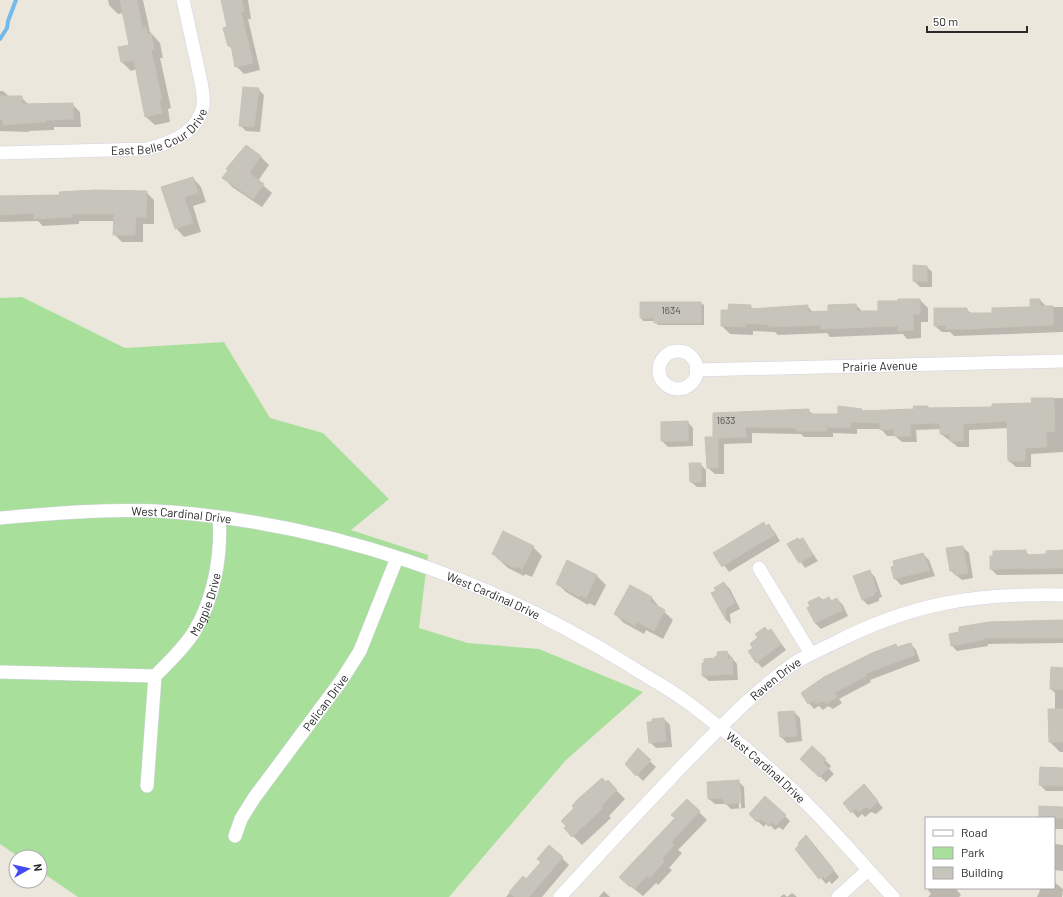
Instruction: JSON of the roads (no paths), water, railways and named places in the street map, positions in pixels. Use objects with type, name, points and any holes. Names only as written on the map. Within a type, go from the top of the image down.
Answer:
[{"type":"street","name":"East Belle Cour Drive","points":[[0,153],[146,149],[162,146],[190,130],[198,118],[203,105],[201,86],[184,0]]},
{"type":"street","name":"Prairie Avenue","points":[[696,370],[1063,361]]},
{"type":"street","name":"West Cardinal Drive","points":[[0,518],[86,510],[170,512],[277,525],[336,539],[397,558],[503,597],[587,639],[689,703],[771,770],[809,806],[892,897]]},
{"type":"street","name":"Magpie Drive","points":[[156,676],[194,633],[203,614],[218,568],[220,537],[219,517]]},
{"type":"street","name":"Pelican Drive","points":[[235,836],[241,819],[254,798],[341,681],[360,651],[397,558]]},
{"type":"street","points":[[759,568],[811,654]]},
{"type":"street","name":"Raven Drive","points":[[560,897],[625,826],[719,728],[748,700],[794,663],[890,617],[943,602],[980,597],[1063,595]]},
{"type":"street","points":[[0,672],[156,676],[147,786]]},
{"type":"street","points":[[838,897],[868,870]]},
{"type":"waterway","points":[[0,39],[7,28],[16,0]]}]
